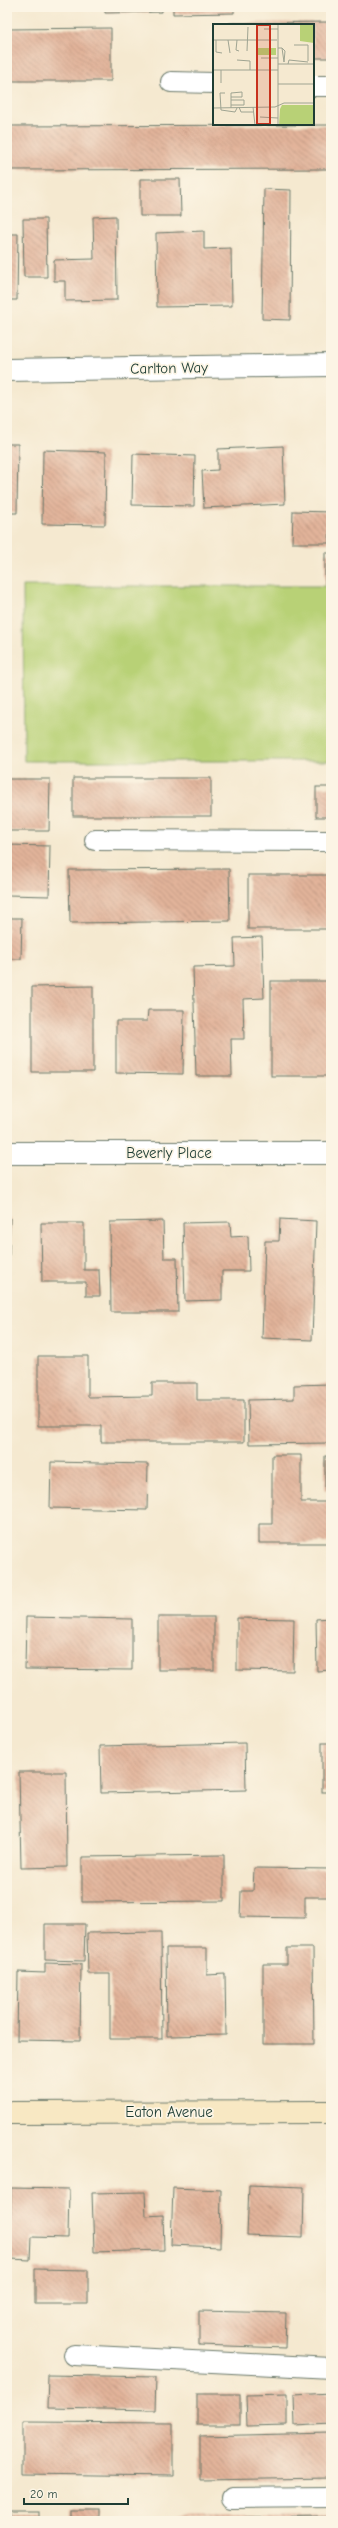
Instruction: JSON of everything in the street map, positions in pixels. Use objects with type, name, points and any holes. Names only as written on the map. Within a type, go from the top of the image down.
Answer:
[{"type":"street","name":"Carlton Way","points":[[7,370],[331,365]]},
{"type":"street","name":"Beverly Place","points":[[7,1153],[331,1153]]},
{"type":"street","name":"Eaton Avenue","points":[[7,2113],[331,2112]]},
{"type":"lane","points":[[172,82],[213,83]]},
{"type":"lane","points":[[314,86],[331,86]]},
{"type":"lane","points":[[95,840],[331,841]]},
{"type":"lane","points":[[74,2355],[331,2368]]},
{"type":"lane","points":[[232,2498],[331,2497]]},
{"type":"green space","points":[[23,586],[331,586],[331,761],[24,761]]},
{"type":"building","points":[[105,7],[162,7],[162,12],[105,13]]},
{"type":"building","points":[[173,7],[234,7],[234,13],[173,14]]},
{"type":"building","points":[[331,22],[331,58],[314,58],[314,24],[229,23]]},
{"type":"building","points":[[111,28],[111,81],[7,81],[7,29]]},
{"type":"building","points":[[331,125],[331,169],[7,170],[7,126]]},
{"type":"building","points":[[140,179],[180,179],[181,216],[140,216]]},
{"type":"building","points":[[264,189],[291,190],[290,320],[262,319]]},
{"type":"building","points":[[116,216],[117,300],[65,301],[65,281],[54,281],[54,260],[94,259],[93,217]]},
{"type":"building","points":[[23,219],[46,219],[47,277],[24,277]]},
{"type":"building","points":[[204,231],[204,249],[231,248],[232,306],[157,307],[156,233]]},
{"type":"building","points":[[7,234],[18,234],[17,300],[7,300]]},
{"type":"building","points":[[7,444],[18,444],[17,513],[7,513]]},
{"type":"building","points":[[283,446],[285,504],[204,508],[202,471],[218,470],[218,449]]},
{"type":"building","points":[[43,450],[106,452],[105,525],[42,524]]},
{"type":"building","points":[[133,454],[195,456],[194,506],[132,505]]},
{"type":"building","points":[[293,511],[330,512],[329,543],[292,543]]},
{"type":"building","points":[[325,553],[331,553],[331,585],[325,584]]},
{"type":"building","points":[[73,778],[211,778],[211,816],[73,816]]},
{"type":"building","points":[[7,779],[50,779],[49,831],[7,831]]},
{"type":"building","points":[[316,787],[331,787],[331,817],[316,817]]},
{"type":"building","points":[[7,845],[50,846],[49,896],[7,895]]},
{"type":"building","points":[[229,869],[230,921],[70,923],[69,870]]},
{"type":"building","points":[[248,875],[331,875],[331,929],[248,929]]},
{"type":"building","points":[[7,918],[22,918],[21,959],[7,959]]},
{"type":"building","points":[[262,937],[264,998],[243,999],[244,1039],[231,1039],[232,1076],[196,1076],[193,967],[235,966],[234,938]]},
{"type":"building","points":[[271,981],[331,981],[331,1076],[271,1076]]},
{"type":"building","points":[[93,986],[93,1072],[32,1072],[32,987]]},
{"type":"building","points":[[148,1010],[184,1010],[183,1074],[116,1073],[116,1021],[147,1021]]},
{"type":"building","points":[[7,1218],[10,1218],[8,1298],[7,1298]]},
{"type":"building","points":[[280,1219],[316,1221],[312,1340],[262,1338],[265,1241],[279,1241]]},
{"type":"building","points":[[163,1221],[164,1258],[177,1258],[178,1312],[111,1312],[110,1222]]},
{"type":"building","points":[[230,1222],[231,1237],[248,1236],[249,1271],[222,1271],[222,1300],[185,1301],[183,1223]]},
{"type":"building","points":[[41,1223],[84,1223],[84,1270],[99,1270],[100,1296],[86,1296],[86,1282],[42,1282]]},
{"type":"building","points":[[38,1356],[88,1356],[88,1397],[152,1396],[152,1383],[197,1383],[197,1400],[244,1400],[244,1442],[101,1442],[101,1426],[38,1426]]},
{"type":"building","points":[[331,1384],[331,1443],[249,1444],[248,1400],[294,1399],[294,1385]]},
{"type":"building","points":[[272,1455],[301,1455],[301,1502],[331,1502],[331,1543],[259,1543],[259,1524],[272,1524]]},
{"type":"building","points":[[325,1456],[331,1456],[331,1490],[325,1490]]},
{"type":"building","points":[[51,1462],[148,1464],[147,1510],[50,1508]]},
{"type":"building","points":[[26,1617],[132,1619],[132,1670],[25,1669]]},
{"type":"building","points":[[158,1617],[214,1617],[214,1670],[158,1670]]},
{"type":"building","points":[[237,1618],[294,1619],[293,1671],[237,1670]]},
{"type":"building","points":[[331,1618],[331,1670],[317,1671],[316,1619]]},
{"type":"building","points":[[245,1743],[246,1790],[101,1793],[100,1746]]},
{"type":"building","points":[[322,1743],[331,1743],[331,1792],[322,1792]]},
{"type":"building","points":[[19,1772],[66,1772],[67,1867],[21,1868]]},
{"type":"building","points":[[224,1855],[224,1901],[82,1902],[82,1857]]},
{"type":"building","points":[[254,1868],[331,1869],[331,1897],[305,1897],[305,1918],[240,1917],[241,1891],[253,1891]]},
{"type":"building","points":[[45,1924],[85,1924],[84,1961],[45,1960]]},
{"type":"building","points":[[161,1932],[162,2039],[110,2039],[110,1974],[88,1974],[87,1933]]},
{"type":"building","points":[[166,1948],[207,1948],[207,1975],[225,1974],[226,2035],[167,2036]]},
{"type":"building","points":[[287,1948],[313,1948],[314,2044],[263,2044],[263,1964],[287,1964]]},
{"type":"building","points":[[45,1963],[81,1964],[80,2041],[17,2040],[18,1972],[45,1973]]},
{"type":"building","points":[[249,2185],[304,2187],[303,2237],[247,2235]]},
{"type":"building","points":[[11,2188],[69,2189],[68,2238],[31,2237],[30,2260],[10,2259]]},
{"type":"building","points":[[173,2188],[221,2190],[220,2247],[171,2245]]},
{"type":"building","points":[[329,2189],[331,2189],[331,2250],[329,2250]]},
{"type":"building","points":[[145,2192],[146,2216],[163,2215],[164,2250],[94,2252],[92,2193]]},
{"type":"building","points":[[35,2269],[88,2270],[88,2304],[35,2304]]},
{"type":"building","points":[[199,2311],[286,2313],[285,2348],[199,2345]]},
{"type":"building","points":[[48,2375],[156,2377],[155,2410],[47,2408]]},
{"type":"building","points":[[331,2393],[331,2424],[295,2426],[294,2395]]},
{"type":"building","points":[[197,2394],[240,2394],[240,2425],[197,2425]]},
{"type":"building","points":[[287,2394],[287,2425],[247,2426],[246,2395]]},
{"type":"building","points":[[23,2422],[173,2423],[173,2476],[23,2474]]},
{"type":"building","points":[[331,2433],[331,2478],[200,2480],[200,2436]]},
{"type":"building","points":[[70,2509],[99,2509],[99,2521],[70,2521]]},
{"type":"building","points":[[10,2512],[39,2512],[39,2521],[10,2521]]},
{"type":"building","points":[[331,2517],[331,2521],[161,2521],[161,2519]]}]
